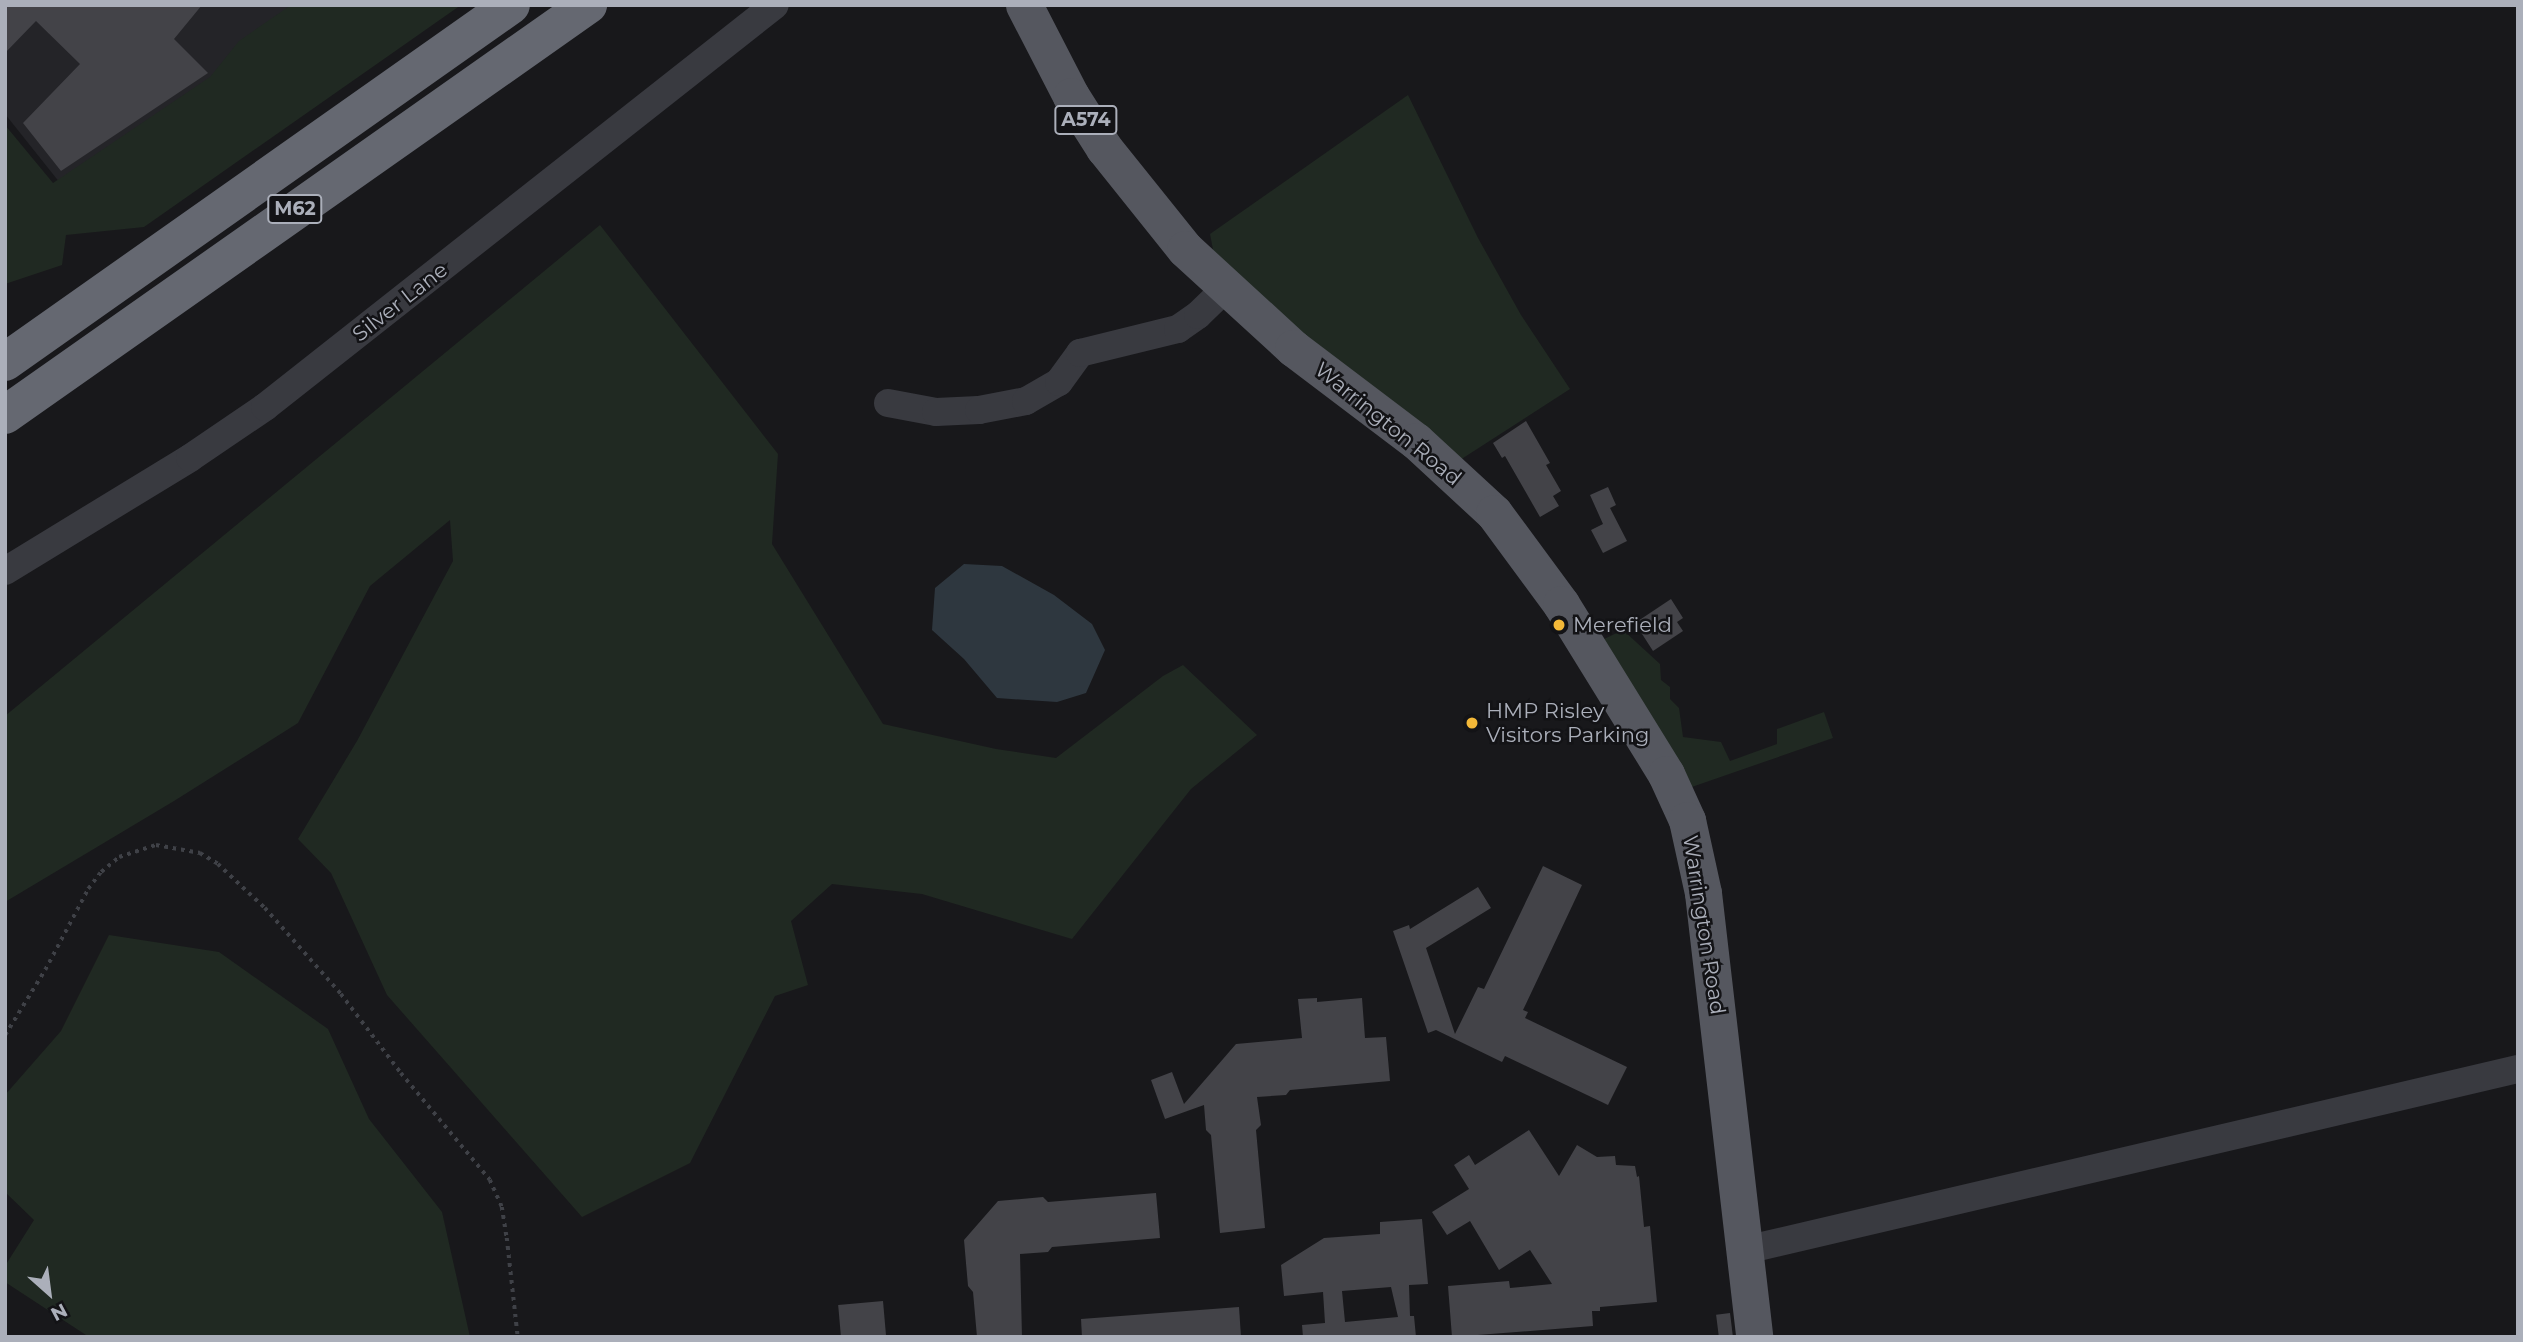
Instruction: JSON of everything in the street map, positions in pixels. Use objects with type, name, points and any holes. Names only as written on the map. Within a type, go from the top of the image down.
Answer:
[{"type":"highway","name":"M62","points":[[5,362],[511,5]]},
{"type":"highway","name":"M62","points":[[5,415],[588,5]]},
{"type":"main road","name":"Warrington Road","points":[[1024,5],[1064,85],[1104,148],[1185,249],[1225,289],[1293,348],[1416,441],[1494,513],[1561,604],[1666,774],[1687,820],[1703,893],[1754,1337]]},
{"type":"street","name":"Silver Lane","points":[[5,571],[190,458],[265,407],[775,5]]},
{"type":"street","points":[[888,402],[936,412],[979,410],[1026,401],[1059,383],[1080,353],[1178,328],[1198,315],[1225,289]]},
{"type":"street","points":[[1745,1250],[2518,1069]]},
{"type":"path","points":[[5,1035],[45,970],[88,888],[101,872],[119,858],[156,845],[200,853],[218,864],[265,908],[341,994],[401,1073],[490,1180],[502,1207],[518,1337]]},
{"type":"shaded area","points":[[5,5],[346,5],[64,188],[5,114]]},
{"type":"shaded area","points":[[291,5],[461,5],[144,227],[66,235],[62,265],[5,284],[5,125],[53,183],[210,77],[239,41]]},
{"type":"shaded area","points":[[1408,95],[1478,238],[1521,315],[1570,389],[1460,460],[1216,265],[1210,234]]},
{"type":"shaded area","points":[[600,225],[778,454],[772,544],[883,724],[996,749],[1056,758],[1163,676],[1183,665],[1257,735],[1191,789],[1072,939],[922,894],[832,884],[791,921],[808,985],[775,996],[690,1163],[582,1217],[387,995],[331,873],[298,839],[357,741],[453,561],[450,520],[370,586],[298,723],[5,902],[5,716]]},
{"type":"shaded area","points":[[964,564],[1002,566],[1054,595],[1092,624],[1105,650],[1086,693],[1057,702],[997,698],[964,659],[932,630],[935,588]]},
{"type":"shaded area","points":[[1623,630],[1660,664],[1661,680],[1670,687],[1670,699],[1679,708],[1683,737],[1721,742],[1730,761],[1777,744],[1777,729],[1824,712],[1833,738],[1686,789],[1602,640]]},
{"type":"shaded area","points":[[109,935],[219,952],[328,1029],[369,1119],[442,1212],[470,1337],[89,1337],[5,1282],[5,1266],[34,1220],[5,1192],[5,1095],[61,1031]]},
{"type":"building","points":[[5,5],[202,5],[174,39],[208,73],[61,171],[23,123],[80,64],[36,21],[5,53]]},
{"type":"building","points":[[1526,421],[1550,463],[1546,465],[1561,491],[1553,496],[1559,506],[1540,517],[1505,456],[1502,458],[1493,443]]},
{"type":"building","points":[[1608,487],[1616,505],[1610,508],[1627,541],[1603,553],[1591,530],[1603,524],[1590,495]]},
{"type":"building","points":[[1671,599],[1683,618],[1677,622],[1683,631],[1653,651],[1635,623]]},
{"type":"building","points":[[1543,866],[1582,885],[1523,1010],[1528,1012],[1525,1018],[1627,1067],[1608,1105],[1505,1056],[1502,1062],[1436,1030],[1428,1033],[1393,931],[1409,925],[1410,929],[1478,887],[1491,908],[1426,948],[1455,1034],[1478,987],[1484,989]]},
{"type":"building","points":[[1317,998],[1317,1002],[1362,998],[1365,1038],[1386,1037],[1390,1081],[1290,1090],[1286,1095],[1257,1097],[1261,1125],[1256,1130],[1265,1228],[1220,1233],[1211,1135],[1206,1130],[1204,1105],[1165,1119],[1151,1080],[1172,1072],[1184,1104],[1236,1044],[1302,1038],[1298,999]]},
{"type":"building","points":[[1529,1130],[1559,1176],[1577,1145],[1597,1157],[1615,1156],[1616,1165],[1635,1166],[1637,1177],[1639,1176],[1644,1227],[1650,1226],[1657,1302],[1600,1307],[1600,1311],[1592,1311],[1593,1326],[1452,1337],[1448,1286],[1509,1281],[1510,1288],[1552,1284],[1530,1250],[1499,1270],[1470,1221],[1447,1235],[1432,1212],[1469,1189],[1454,1165],[1469,1155],[1475,1165]]},
{"type":"building","points":[[1156,1193],[1160,1238],[1052,1247],[1048,1252],[1020,1254],[1022,1337],[977,1337],[973,1292],[968,1286],[964,1240],[998,1201],[1043,1197],[1048,1202]]},
{"type":"building","points":[[1422,1219],[1428,1284],[1409,1285],[1410,1316],[1414,1316],[1416,1337],[1303,1337],[1302,1325],[1325,1323],[1323,1292],[1284,1296],[1281,1265],[1324,1238],[1380,1234],[1380,1222]],"holes":[[[1391,1287],[1398,1317],[1345,1322],[1342,1291]]]},
{"type":"building","points":[[883,1301],[886,1337],[841,1337],[838,1305]]},
{"type":"building","points":[[1239,1307],[1241,1337],[1082,1337],[1081,1319]]},
{"type":"building","points":[[1730,1313],[1733,1337],[1719,1337],[1716,1315]]},
{"type":"place","name":"Merefield","points":[[1559,625]]},
{"type":"place","name":"HMP Risley Visitors Parking","points":[[1472,723]]}]
